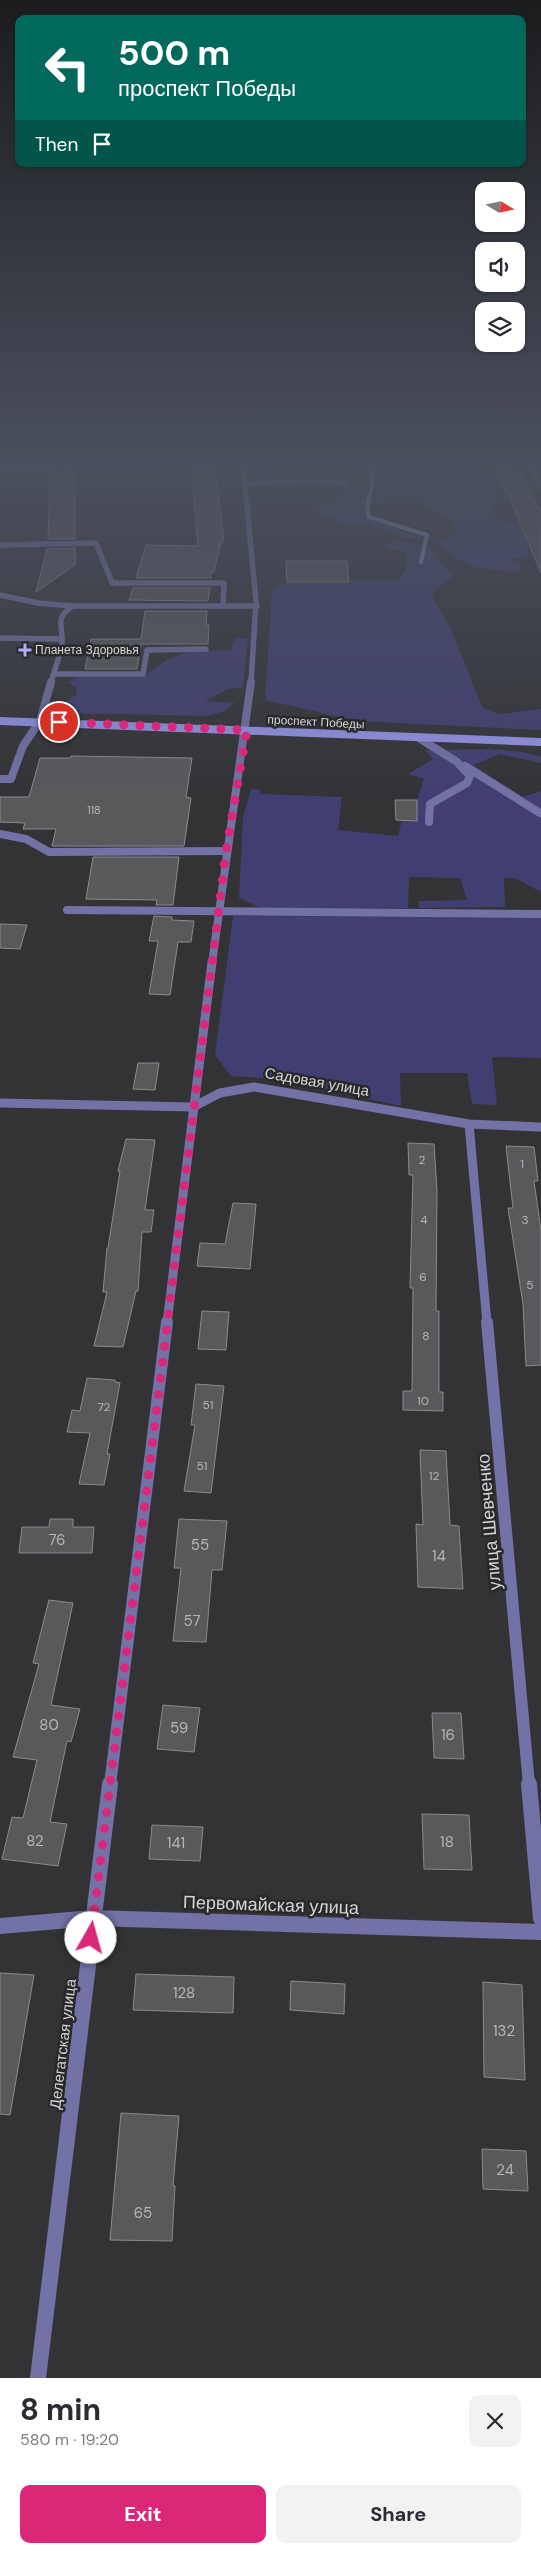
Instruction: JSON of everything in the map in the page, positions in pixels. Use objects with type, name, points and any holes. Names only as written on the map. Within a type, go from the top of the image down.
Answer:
[{"type":"street","points":[[109,575],[112,583],[224,583],[223,606]]},
{"type":"street","name":"Делегатская улица","points":[[38,2378],[93,1918],[226,851],[247,730],[256,606],[253,575]]},
{"type":"street","points":[[0,595],[38,603],[73,606],[256,606]]},
{"type":"street","points":[[0,779],[11,779],[23,746],[40,721],[62,639],[59,626],[64,612],[73,606]]},
{"type":"street","points":[[0,638],[62,639]]},
{"type":"street","points":[[54,674],[143,674],[147,650],[206,649]]},
{"type":"street","name":"проспект Победы","points":[[0,721],[40,721],[541,742]]},
{"type":"street","points":[[419,738],[540,813]]},
{"type":"street","points":[[429,822],[430,804],[467,782],[470,776],[457,762]]},
{"type":"street","points":[[0,834],[12,834],[28,839],[49,852],[226,851]]},
{"type":"street","points":[[67,910],[541,914]]},
{"type":"street","name":"Садовая улица","points":[[0,1103],[194,1107],[220,1094],[254,1087],[469,1124],[541,1128]]},
{"type":"street","name":"улица Шевченко","points":[[469,1124],[541,1918]]},
{"type":"street","name":"Первомайская улица","points":[[0,1926],[93,1918],[541,1932]]},
{"type":"shaded area","points":[[402,575],[452,575],[454,577],[435,589],[432,596],[453,634],[482,707],[499,714],[541,709],[541,730],[358,721],[265,700],[272,595],[275,588],[287,582],[398,580]]},
{"type":"shaded area","points":[[235,638],[248,638],[243,687],[228,689],[205,701],[235,703],[225,711],[207,716],[65,713],[60,706],[77,694],[76,687],[68,682],[78,677],[143,677],[168,659],[191,651],[231,650]]},
{"type":"shaded area","points":[[484,749],[514,751],[541,757],[541,763],[500,754],[473,765],[523,797],[541,791],[541,892],[515,878],[504,878],[505,907],[419,908],[419,901],[467,900],[460,878],[409,877],[408,908],[261,908],[239,898],[243,818],[251,789],[260,790],[261,794],[342,797],[338,830],[398,836],[402,820],[417,821],[417,800],[424,779],[408,774],[433,759],[425,750]]},
{"type":"shaded area","points":[[233,916],[541,917],[541,1058],[492,1057],[497,1105],[472,1104],[467,1073],[400,1073],[401,1106],[274,1079],[231,1076],[215,1055]]},
{"type":"building","points":[[40,575],[61,575],[36,592]]},
{"type":"building","points":[[137,575],[211,575],[211,578],[136,578]]},
{"type":"building","points":[[287,575],[348,575],[349,582],[287,582]]},
{"type":"building","points":[[133,588],[210,588],[208,601],[129,600]]},
{"type":"building","points":[[145,611],[207,611],[206,625],[209,625],[208,644],[141,644],[137,669],[85,669],[91,639],[141,639]]},
{"type":"building","points":[[71,756],[192,758],[186,797],[191,798],[184,846],[52,846],[56,829],[23,829],[25,823],[0,822],[0,797],[29,797],[40,758],[71,758]]},
{"type":"building","points":[[395,800],[417,800],[417,821],[396,820]]},
{"type":"building","points":[[93,857],[179,857],[173,905],[156,905],[157,900],[86,899]]},
{"type":"building","points":[[154,916],[172,917],[172,920],[194,921],[191,942],[178,942],[170,995],[149,994],[158,941],[149,941]]},
{"type":"building","points":[[0,924],[27,925],[20,949],[0,948]]},
{"type":"building","points":[[138,1063],[159,1063],[155,1090],[133,1089]]},
{"type":"building","points":[[126,1139],[155,1140],[145,1210],[154,1210],[151,1232],[142,1232],[138,1291],[136,1291],[123,1347],[94,1346],[107,1292],[103,1292],[107,1248],[120,1171],[118,1171]]},
{"type":"building","points":[[408,1143],[434,1144],[437,1191],[436,1311],[439,1311],[439,1392],[443,1392],[443,1411],[403,1410],[403,1391],[412,1391],[413,1288],[410,1288],[413,1175],[409,1175]]},
{"type":"building","points":[[506,1146],[534,1147],[538,1181],[534,1181],[541,1231],[541,1365],[526,1366],[523,1304],[508,1208],[513,1208]]},
{"type":"building","points":[[233,1203],[256,1204],[250,1269],[197,1266],[200,1243],[225,1244]]},
{"type":"building","points":[[202,1311],[229,1312],[226,1350],[198,1349]]},
{"type":"building","points":[[87,1378],[115,1380],[115,1382],[120,1383],[107,1454],[110,1454],[104,1485],[79,1484],[90,1433],[67,1432],[72,1410],[80,1411]]},
{"type":"building","points":[[196,1384],[224,1386],[211,1493],[184,1491],[195,1425],[191,1425]]},
{"type":"building","points":[[420,1450],[446,1451],[450,1525],[459,1526],[463,1589],[418,1587],[416,1524],[423,1525]]},
{"type":"building","points":[[50,1519],[73,1519],[73,1527],[94,1527],[92,1553],[19,1553],[22,1527],[49,1527]]},
{"type":"building","points":[[179,1519],[227,1521],[222,1570],[212,1570],[206,1642],[173,1641],[181,1568],[174,1568]]},
{"type":"building","points":[[49,1600],[73,1603],[51,1705],[80,1709],[71,1742],[67,1741],[50,1822],[67,1824],[58,1866],[2,1859],[12,1817],[23,1818],[37,1760],[13,1757],[39,1664],[33,1663]]},
{"type":"building","points":[[163,1705],[200,1708],[194,1752],[157,1749]]},
{"type":"building","points":[[432,1713],[461,1713],[464,1759],[434,1758]]},
{"type":"building","points":[[422,1814],[469,1815],[472,1870],[424,1869]]},
{"type":"building","points":[[152,1825],[203,1827],[200,1861],[149,1859]]},
{"type":"building","points":[[0,1973],[34,1975],[10,2115],[0,2114]]},
{"type":"building","points":[[136,1974],[234,1977],[233,2013],[133,2010]]},
{"type":"building","points":[[291,1981],[345,1984],[344,2014],[290,2010]]},
{"type":"building","points":[[483,1982],[522,1985],[525,2080],[484,2077]]},
{"type":"building","points":[[121,2113],[179,2116],[173,2186],[175,2186],[172,2241],[110,2240]]},
{"type":"building","points":[[482,2149],[526,2151],[528,2191],[483,2189]]},
{"type":"place","name":"Планета Здоровья","points":[[25,650]]},
{"type":"route","points":[[59,722],[247,730],[226,851],[91,1938]]}]
